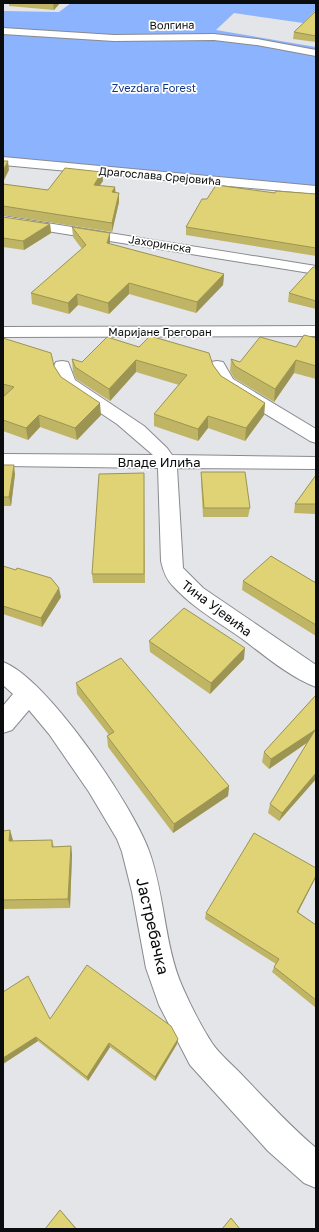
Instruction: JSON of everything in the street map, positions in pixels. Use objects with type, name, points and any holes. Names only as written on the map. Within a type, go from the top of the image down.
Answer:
[{"type":"street","name":"Волгина","points":[[3,30],[114,38],[214,37],[251,41],[316,53]]},
{"type":"street","name":"Драгослава Срејовића","points":[[3,162],[316,190]]},
{"type":"street","name":"Јахоринска","points":[[3,220],[180,247],[316,270]]},
{"type":"street","name":"Маријане Грегоран","points":[[3,332],[316,331]]},
{"type":"street","points":[[62,366],[65,378],[69,384],[140,432],[157,447],[167,462]]},
{"type":"street","points":[[217,366],[222,377],[227,383],[316,437]]},
{"type":"street","name":"Владе Илића","points":[[3,460],[316,463]]},
{"type":"street","name":"Тина Ујевића","points":[[167,462],[171,561],[173,570],[179,579],[194,594],[236,624],[316,676]]},
{"type":"street","name":"Јастребачка","points":[[3,672],[30,693],[58,727],[98,784],[128,832],[136,852],[146,892],[160,968],[170,994],[201,1054],[280,1139],[316,1171]]},
{"type":"street","points":[[3,723],[30,693]]},
{"type":"green space","name":"Zvezdara Forest","points":[[71,3],[316,3],[316,10],[303,23],[234,13],[216,30],[316,47],[316,188],[3,158],[3,11],[59,12]]},
{"type":"building","points":[[316,11],[316,36],[294,32]]},
{"type":"building","points":[[3,161],[8,161],[3,171]]},
{"type":"building","points":[[65,168],[102,172],[94,185],[115,187],[112,192],[119,193],[112,223],[3,206],[3,184],[48,190]]},
{"type":"building","points":[[216,185],[275,193],[276,191],[316,194],[316,248],[186,227],[202,199],[207,199]]},
{"type":"building","points":[[3,217],[50,224],[23,241],[3,238]]},
{"type":"building","points":[[72,227],[110,233],[107,243],[224,274],[197,302],[129,283],[108,303],[77,294],[68,303],[31,293],[86,245]]},
{"type":"building","points":[[313,267],[316,267],[316,301],[289,293]]},
{"type":"building","points":[[304,335],[316,338],[316,366],[296,360],[275,389],[235,366],[231,359],[240,362],[260,337],[296,347]]},
{"type":"building","points":[[150,336],[209,353],[213,365],[221,376],[265,403],[246,428],[208,416],[198,429],[154,414],[187,375],[136,360],[109,389],[75,367],[72,359],[82,362],[107,337],[139,347]]},
{"type":"building","points":[[3,338],[51,353],[54,366],[61,377],[100,403],[75,428],[39,415],[26,428],[3,420],[3,397],[14,387],[3,384]]},
{"type":"building","points":[[3,465],[14,465],[9,497],[3,497]]},
{"type":"building","points":[[201,472],[245,472],[250,508],[204,508]]},
{"type":"building","points":[[144,473],[144,574],[92,574],[99,474]]},
{"type":"building","points":[[316,475],[316,504],[295,504]]},
{"type":"building","points":[[271,556],[316,583],[316,625],[243,581]]},
{"type":"building","points":[[3,566],[16,570],[17,568],[51,578],[59,588],[41,618],[3,606]]},
{"type":"building","points":[[184,608],[245,648],[211,683],[149,641]]},
{"type":"building","points":[[121,658],[229,786],[174,824],[107,736],[114,732],[76,683]]},
{"type":"building","points":[[316,695],[316,773],[282,813],[270,804],[315,730],[271,759],[264,752]]},
{"type":"building","points":[[10,830],[9,841],[52,840],[52,847],[71,846],[68,899],[3,900],[3,831]]},
{"type":"building","points":[[254,833],[316,868],[316,876],[297,912],[316,925],[316,1000],[274,967],[279,959],[206,913]]},
{"type":"building","points":[[87,965],[171,1026],[178,1039],[155,1077],[109,1043],[87,1077],[36,1037],[3,1058],[3,992],[28,976],[50,1019]]},
{"type":"building","points":[[60,1210],[76,1229],[45,1229]]},
{"type":"building","points":[[231,1218],[240,1229],[222,1229]]}]
